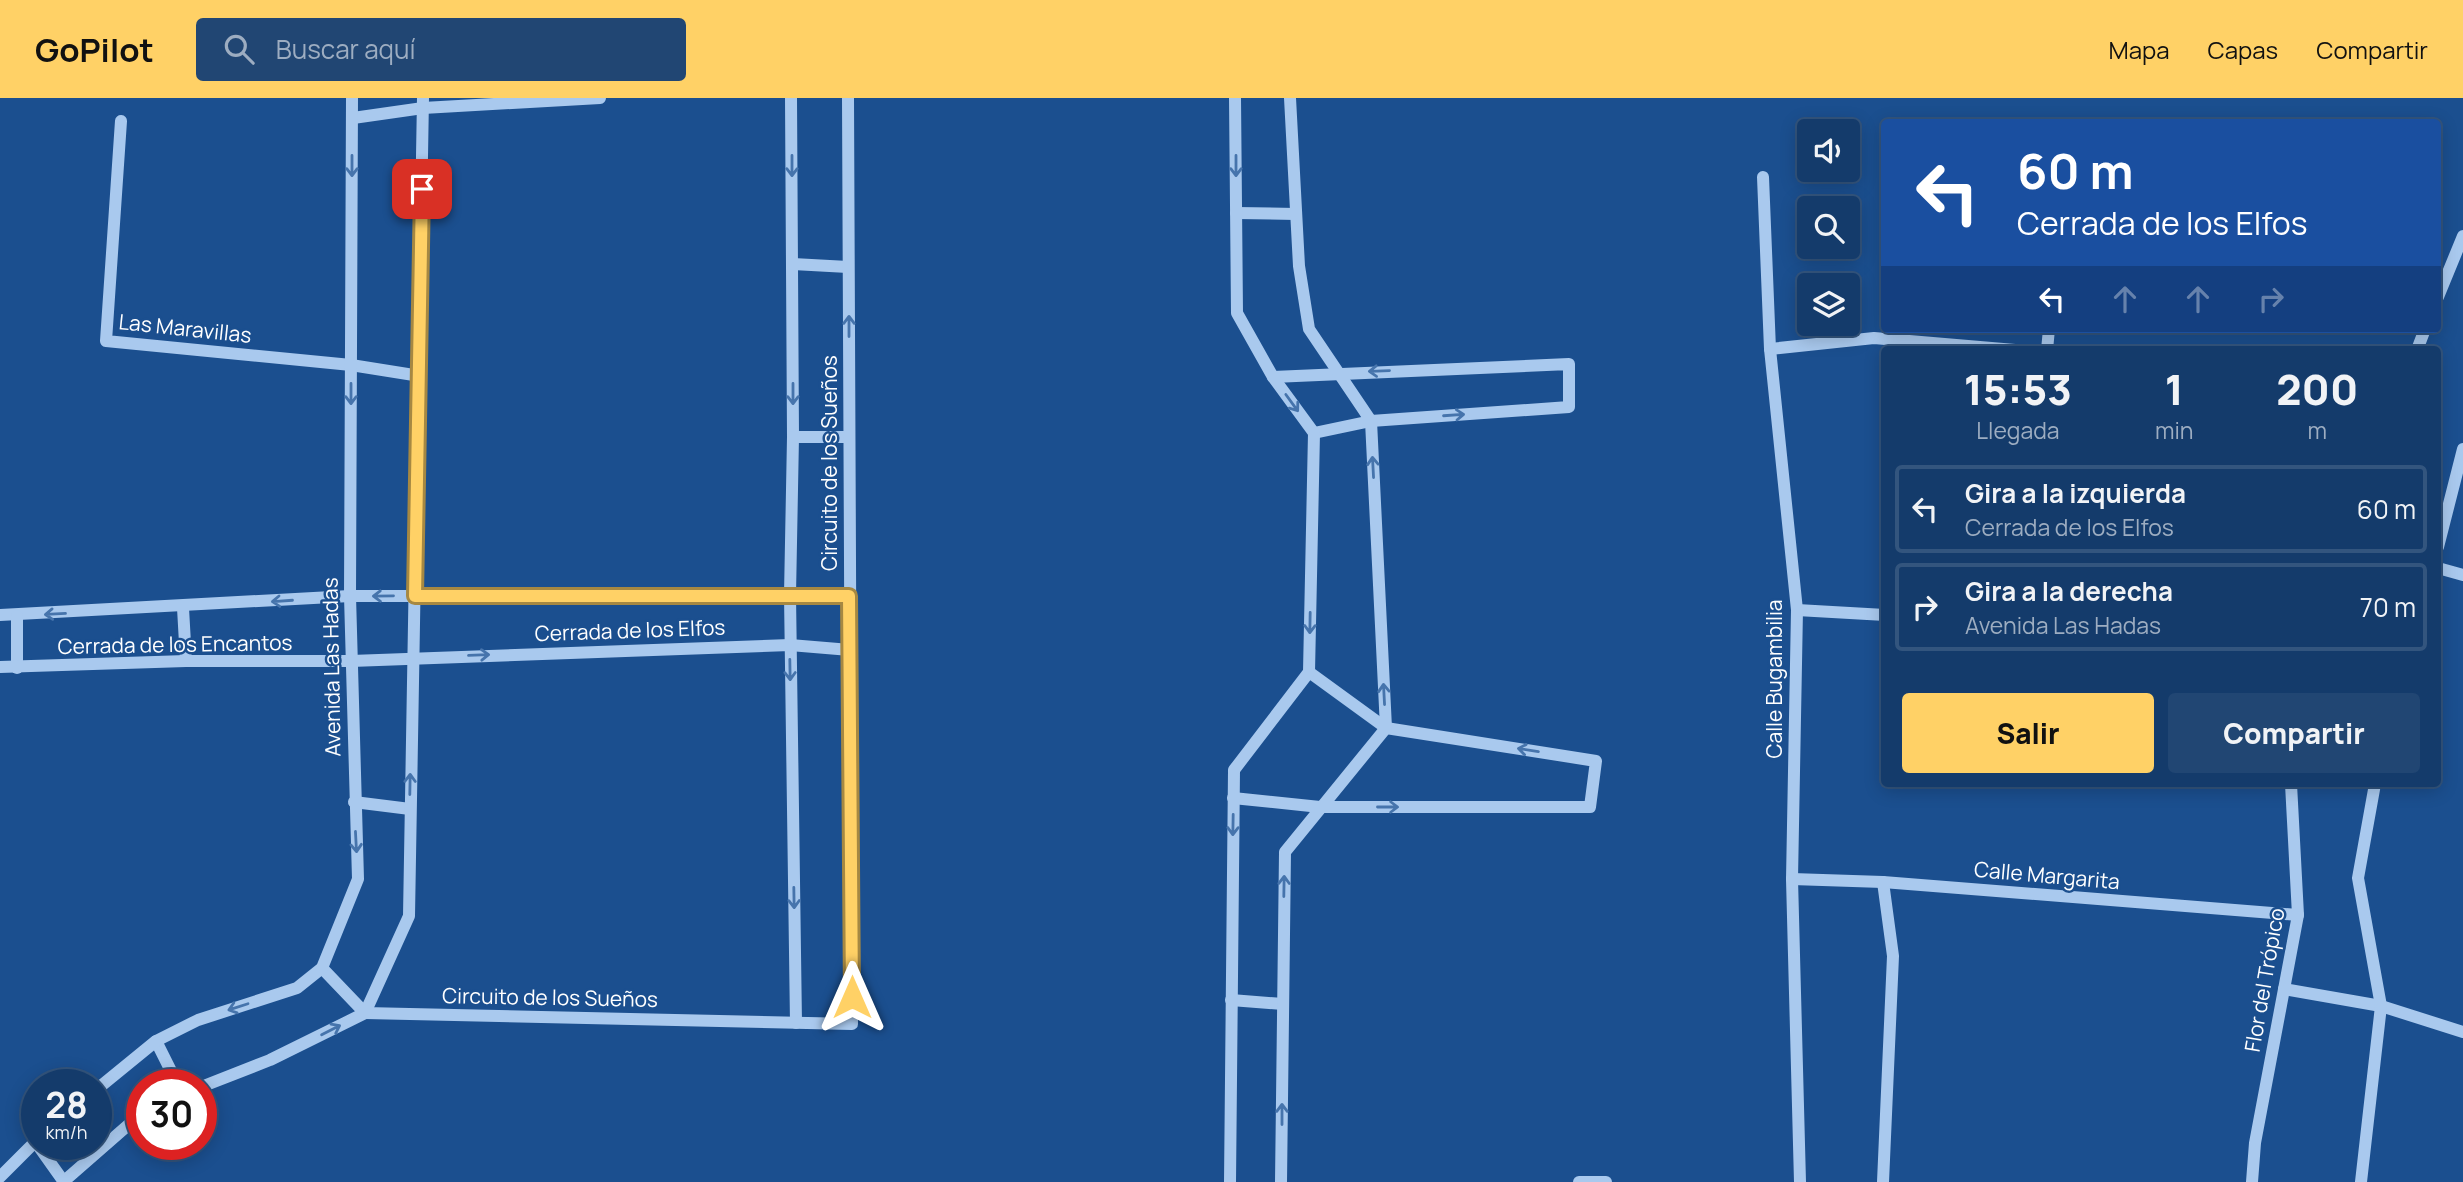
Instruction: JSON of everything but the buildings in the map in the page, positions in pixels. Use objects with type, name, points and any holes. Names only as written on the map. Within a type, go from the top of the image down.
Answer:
[{"type":"street","name":"Avenida Las Hadas","points":[[322,968],[358,879],[351,661],[352,98]]},
{"type":"street","points":[[353,118],[423,103],[600,98]]},
{"type":"street","name":"Circuito de los Sueños","points":[[791,98],[793,437],[790,645],[796,1023]]},
{"type":"street","name":"Circuito de los Sueños","points":[[365,1013],[852,1024],[848,98]]},
{"type":"street","points":[[1230,1182],[1234,770],[1309,672],[1314,433],[1273,377],[1237,313],[1235,98]]},
{"type":"street","points":[[1281,1182],[1285,852],[1385,728],[1371,421],[1309,329],[1299,266],[1290,98]]},
{"type":"street","points":[[217,1081],[270,1060],[365,1013],[409,916],[411,657],[420,376],[423,103]]},
{"type":"street","name":"Las Maravillas","points":[[121,121],[106,341],[351,365]]},
{"type":"street","name":"Calle Bugambilia","points":[[1763,177],[1770,349],[1797,610],[1792,879],[1800,1182]]},
{"type":"street","points":[[1236,213],[1296,214]]},
{"type":"street","points":[[2441,290],[2463,236]]},
{"type":"street","points":[[793,264],[848,267]]},
{"type":"street","points":[[1770,349],[1874,338],[1968,346]]},
{"type":"street","points":[[1273,377],[1569,364],[1569,407],[1371,421],[1314,433]]},
{"type":"street","points":[[351,365],[420,376]]},
{"type":"street","points":[[793,437],[849,437]]},
{"type":"street","points":[[2441,535],[2463,449]]},
{"type":"street","points":[[2441,569],[2463,575]]},
{"type":"street","name":"Cerrada de los Elfos","points":[[351,596],[849,596]]},
{"type":"street","name":"Cerrada de los Encantos","points":[[0,615],[183,608],[351,596]]},
{"type":"street","points":[[183,608],[186,661]]},
{"type":"street","points":[[1797,610],[1881,615]]},
{"type":"street","points":[[17,616],[17,668]]},
{"type":"street","name":"Cerrada de los Elfos","points":[[351,661],[790,645],[850,650]]},
{"type":"street","name":"Cerrada de los Encantos","points":[[0,667],[186,661],[351,661]]},
{"type":"street","points":[[1233,798],[1320,807],[1590,807],[1596,761],[1385,728],[1309,672]]},
{"type":"street","name":"Flor del Trópico","points":[[2255,1181],[2255,1143],[2298,915],[2291,787]]},
{"type":"street","points":[[2361,1182],[2381,1006],[2358,878],[2374,787]]},
{"type":"street","points":[[354,802],[410,809]]},
{"type":"street","name":"Calle Margarita","points":[[1792,879],[1883,882],[2298,915]]},
{"type":"street","points":[[1882,1182],[1893,956],[1883,882]]},
{"type":"street","points":[[112,1077],[156,1041],[198,1020],[297,988],[322,968],[365,1013]]},
{"type":"street","points":[[2284,989],[2381,1006],[2463,1032]]},
{"type":"street","points":[[1231,1000],[1283,1004]]},
{"type":"street","points":[[156,1041],[170,1069]]},
{"type":"street","points":[[48,1160],[63,1182],[126,1127]]},
{"type":"street","points":[[0,1177],[21,1157]]},
{"type":"street","points":[[1579,1182],[1606,1182]]},
{"type":"route","points":[[422,189],[415,596],[849,596],[852,997]]}]
